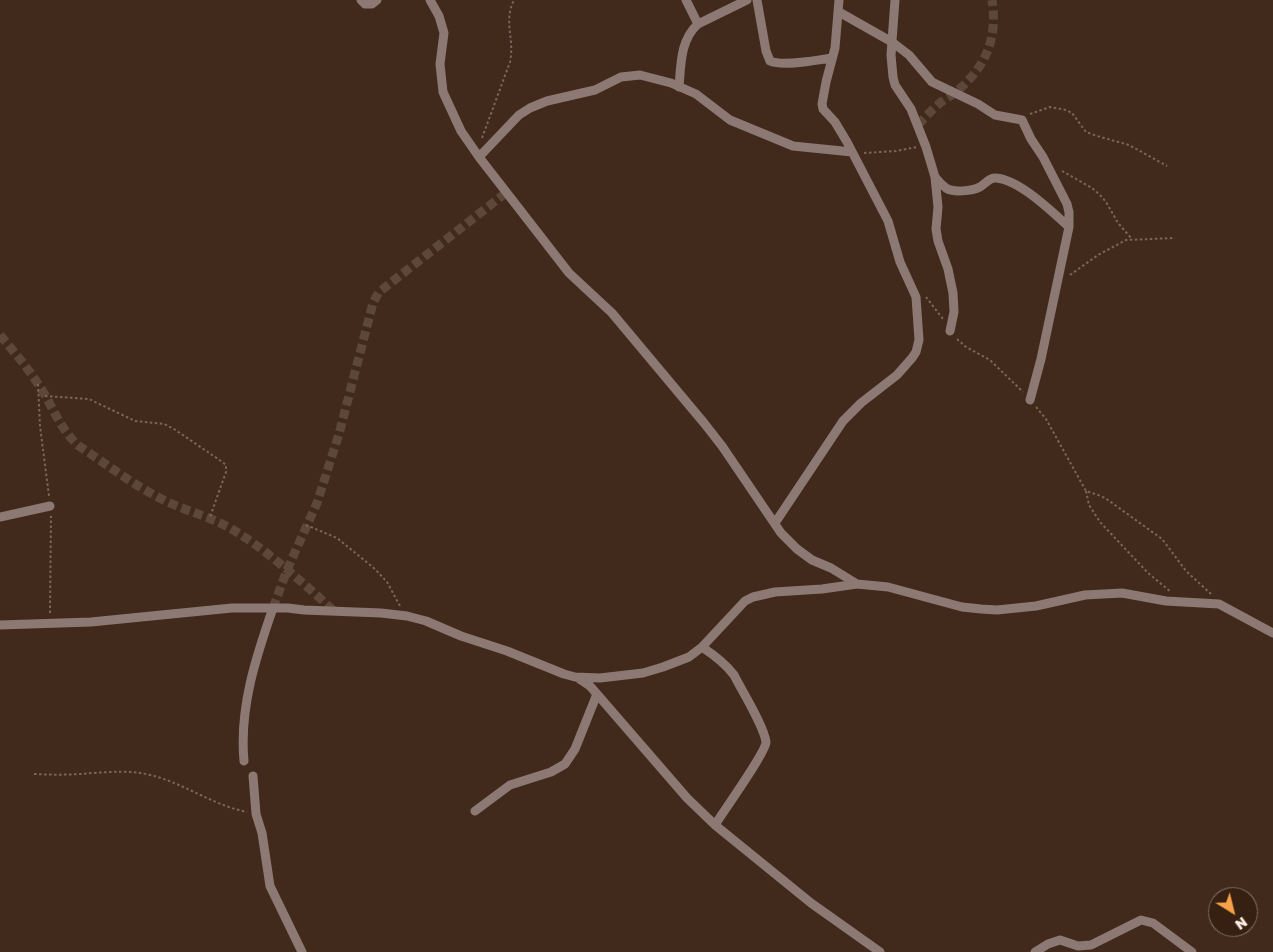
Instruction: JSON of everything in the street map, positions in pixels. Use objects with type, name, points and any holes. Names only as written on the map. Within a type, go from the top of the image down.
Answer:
[{"type":"street","points":[[361,0],[365,4],[372,4],[377,0]]},
{"type":"street","points":[[430,0],[439,16],[444,33],[440,64],[443,92],[461,131],[569,273],[612,313],[704,423],[790,542],[812,560],[831,568],[857,584]]},
{"type":"street","points":[[686,0],[698,24]]},
{"type":"street","points":[[680,87],[682,52],[689,33],[698,24],[747,0]]},
{"type":"street","points":[[757,0],[766,51],[770,61],[786,63],[832,58]]},
{"type":"street","points":[[775,523],[843,420],[896,375],[912,358],[918,347],[919,340],[916,297],[900,262],[888,221],[839,129],[823,109],[822,104],[832,58],[839,0]]},
{"type":"street","points":[[895,0],[892,76],[895,85],[911,109],[926,145],[935,177],[938,207],[937,235],[948,269],[953,293],[954,312],[950,331]]},
{"type":"street","points":[[838,12],[892,42],[909,55],[932,82],[978,104],[995,115],[1022,120],[1067,204],[1069,227],[1030,400]]},
{"type":"street","points":[[480,156],[520,115],[530,108],[546,101],[595,90],[621,77],[640,75],[671,83],[696,94],[730,120],[793,146],[852,152]]},
{"type":"street","points":[[935,177],[946,188],[957,190],[977,188],[992,178],[997,178],[1031,194],[1069,227]]},
{"type":"street","points":[[0,517],[50,506]]},
{"type":"street","points":[[575,677],[600,678],[644,672],[680,661],[702,647],[745,601],[753,596],[857,584],[888,587],[962,608],[998,610],[1036,606],[1077,596],[1099,594],[1122,594],[1149,599],[1219,604],[1273,633]]},
{"type":"street","points":[[0,624],[91,622],[232,608],[361,611],[407,616],[426,621],[461,636],[507,651],[555,671],[575,677],[590,686],[687,798],[715,825],[810,902],[880,952]]},
{"type":"street","points":[[244,761],[242,741],[248,687],[273,608]]},
{"type":"street","points":[[702,647],[716,657],[734,675],[759,723],[766,742],[758,760],[715,825]]},
{"type":"street","points":[[475,810],[510,785],[551,772],[565,764],[575,749],[598,694]]},
{"type":"street","points":[[253,776],[256,814],[262,833],[270,886],[302,952]]},
{"type":"street","points":[[1035,952],[1048,944],[1060,940],[1078,946],[1091,945],[1142,920],[1153,923],[1192,952]]},
{"type":"path","points":[[480,156],[482,135],[510,62],[512,51],[508,15],[514,0]]},
{"type":"path","points":[[1022,120],[1040,110],[1050,108],[1066,110],[1072,113],[1086,132],[1129,145],[1167,166]]},
{"type":"path","points":[[852,152],[896,151],[926,145]]},
{"type":"path","points":[[1046,164],[1092,188],[1100,195],[1132,239]]},
{"type":"path","points":[[1055,289],[1084,264],[1111,247],[1132,239],[1175,238]]},
{"type":"path","points":[[925,295],[950,331],[966,347],[990,360],[1046,419],[1086,491],[1089,505],[1106,529],[1148,573],[1165,585],[1182,602]]},
{"type":"path","points":[[45,396],[89,399],[135,421],[164,424],[221,460],[226,465],[226,472],[210,517]]},
{"type":"path","points":[[1086,491],[1108,500],[1162,540],[1186,571],[1207,589],[1219,604]]},
{"type":"path","points":[[306,526],[337,538],[375,569],[387,582],[394,598],[407,616]]},
{"type":"path","points":[[34,774],[67,775],[120,770],[134,771],[165,779],[224,806],[256,814]]},
{"type":"tunnel","points":[[918,125],[940,103],[956,92],[982,62],[988,51],[993,27],[992,0]]},
{"type":"tunnel","points":[[273,608],[287,570],[317,503],[339,434],[373,303],[379,292],[507,192]]},
{"type":"tunnel","points":[[0,335],[35,379],[64,428],[79,446],[146,491],[222,524],[244,537],[284,567],[334,611]]}]
